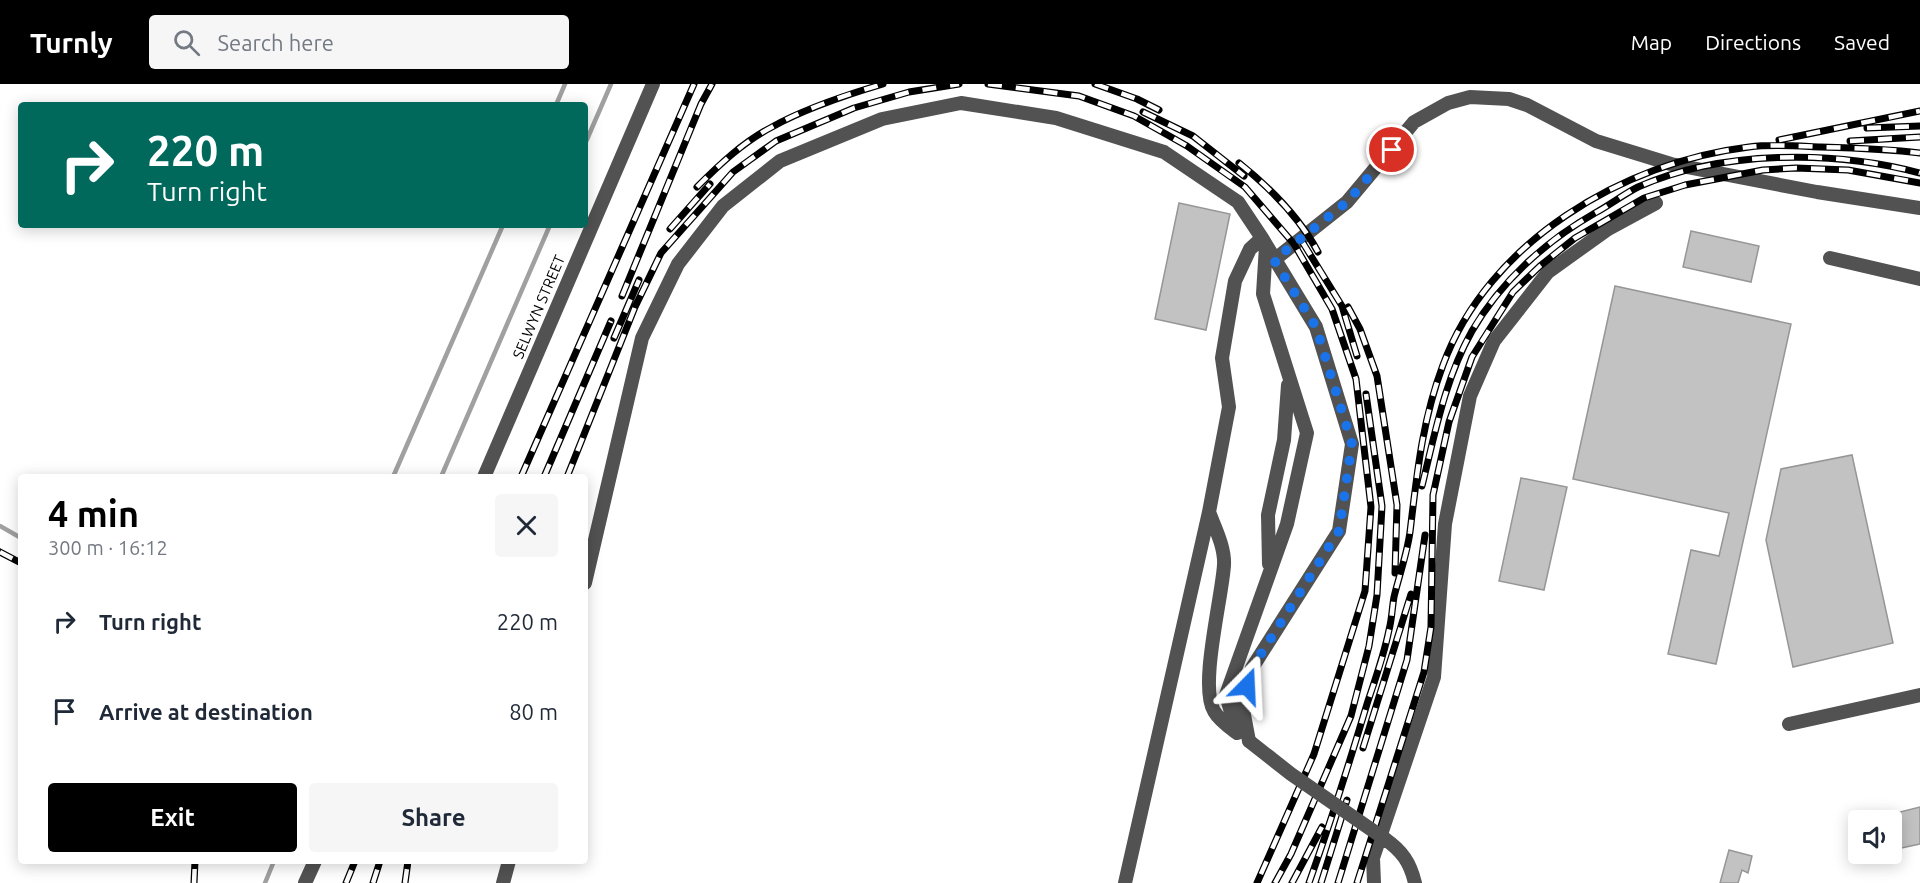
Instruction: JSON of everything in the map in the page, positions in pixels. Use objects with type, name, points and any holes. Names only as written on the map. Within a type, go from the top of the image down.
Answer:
[{"type":"street","name":"SELWYN STREET","points":[[485,474],[652,84]]},
{"type":"street","points":[[1274,260],[1347,202],[1414,122],[1449,103],[1470,97],[1491,97],[1518,102],[1596,141],[1671,164],[1817,192],[1920,208]]},
{"type":"street","points":[[588,570],[642,338],[678,264],[723,206],[780,161],[882,119],[961,103],[1056,118],[1164,152],[1238,202],[1316,327],[1352,444],[1339,531],[1252,668],[1242,704],[1243,737]]},
{"type":"street","points":[[1374,883],[1373,858],[1434,677],[1445,524],[1470,396],[1494,341],[1548,272],[1608,228],[1656,202]]},
{"type":"street","points":[[1243,737],[1226,694],[1287,524],[1307,433],[1263,294],[1264,242]]},
{"type":"street","points":[[1125,883],[1209,512],[1228,406],[1222,358],[1235,281],[1250,249],[1264,242]]},
{"type":"street","points":[[1830,258],[1920,279]]},
{"type":"street","points":[[1269,573],[1268,515],[1284,440],[1289,377]]},
{"type":"street","points":[[1209,512],[1218,534],[1224,563],[1208,680],[1213,710],[1227,726],[1291,774],[1400,850],[1412,868],[1415,883]]},
{"type":"street","points":[[1789,724],[1920,695]]},
{"type":"street","points":[[305,883],[314,864]]},
{"type":"street","points":[[503,883],[508,864]]},
{"type":"building","points":[[1179,203],[1230,214],[1206,330],[1155,319]]},
{"type":"building","points":[[1691,231],[1759,246],[1751,282],[1683,267]]},
{"type":"building","points":[[1615,286],[1791,324],[1716,664],[1668,654],[1691,550],[1719,556],[1729,513],[1573,479]]},
{"type":"building","points":[[1852,455],[1893,643],[1793,667],[1766,540],[1781,469]]},
{"type":"building","points":[[1521,478],[1567,487],[1544,590],[1499,581]]},
{"type":"building","points":[[1920,807],[1920,844],[1902,848],[1902,812]]},
{"type":"building","points":[[1729,850],[1752,856],[1748,873],[1742,870],[1738,883],[1720,883]]},
{"type":"waterway","points":[[557,102],[565,84]]},
{"type":"waterway","points":[[588,137],[611,84]]},
{"type":"waterway","points":[[394,474],[502,228]]},
{"type":"waterway","points":[[442,474],[549,228]]},
{"type":"waterway","points":[[0,526],[18,536]]},
{"type":"waterway","points":[[265,883],[273,864]]},
{"type":"railway","points":[[522,474],[694,84]]},
{"type":"railway","points":[[622,296],[701,104],[712,84]]},
{"type":"railway","points":[[697,187],[723,162],[761,133],[812,108],[883,84]]},
{"type":"railway","points":[[568,474],[635,307],[661,253],[733,172],[776,141],[854,108],[909,92],[959,84]]},
{"type":"railway","points":[[988,84],[1079,96],[1134,116],[1187,146],[1245,187],[1294,244],[1332,309],[1356,379],[1371,507],[1365,591],[1314,754],[1257,883]]},
{"type":"railway","points":[[1095,84],[1137,99],[1159,110]]},
{"type":"railway","points":[[1779,140],[1920,111]]},
{"type":"railway","points":[[1143,112],[1193,136],[1244,176]]},
{"type":"railway","points":[[1867,128],[1920,126]]},
{"type":"railway","points":[[1850,141],[1920,137]]},
{"type":"railway","points":[[1309,883],[1385,649],[1394,597],[1409,540],[1421,448],[1436,386],[1443,365],[1464,321],[1492,281],[1527,246],[1566,216],[1609,190],[1655,170],[1702,156],[1749,147],[1776,145],[1920,153]]},
{"type":"railway","points":[[1422,486],[1448,387],[1472,331],[1511,279],[1542,249],[1577,224],[1638,187],[1670,175],[1741,160],[1778,158],[1851,160],[1920,173]]},
{"type":"railway","points":[[1239,163],[1283,204],[1311,239],[1318,252]]},
{"type":"railway","points":[[1357,883],[1424,672],[1431,627],[1433,495],[1449,422],[1472,357],[1513,292],[1540,266],[1575,238],[1644,198],[1685,185],[1763,170],[1796,168],[1848,170],[1920,183]]},
{"type":"railway","points":[[670,229],[710,184]]},
{"type":"railway","points":[[1303,243],[1342,306],[1357,356]]},
{"type":"railway","points":[[614,338],[639,280]]},
{"type":"railway","points":[[1348,307],[1360,329],[1377,376],[1397,505],[1395,573]]},
{"type":"railway","points":[[545,474],[611,321]]},
{"type":"railway","points":[[1275,883],[1291,854],[1351,716],[1369,646],[1377,595],[1382,506],[1366,394]]},
{"type":"railway","points":[[1338,883],[1407,660],[1425,535]]},
{"type":"railway","points":[[0,552],[18,561]]},
{"type":"railway","points":[[1363,748],[1411,594]]},
{"type":"railway","points":[[1321,883],[1347,800]]},
{"type":"railway","points":[[1292,883],[1322,827]]},
{"type":"railway","points":[[194,883],[195,864]]},
{"type":"railway","points":[[346,883],[354,864]]},
{"type":"railway","points":[[373,883],[379,864]]},
{"type":"railway","points":[[405,883],[408,864]]},
{"type":"route","points":[[1247,686],[1252,668],[1339,531],[1352,444],[1316,327],[1274,260],[1347,202],[1392,150]]}]
